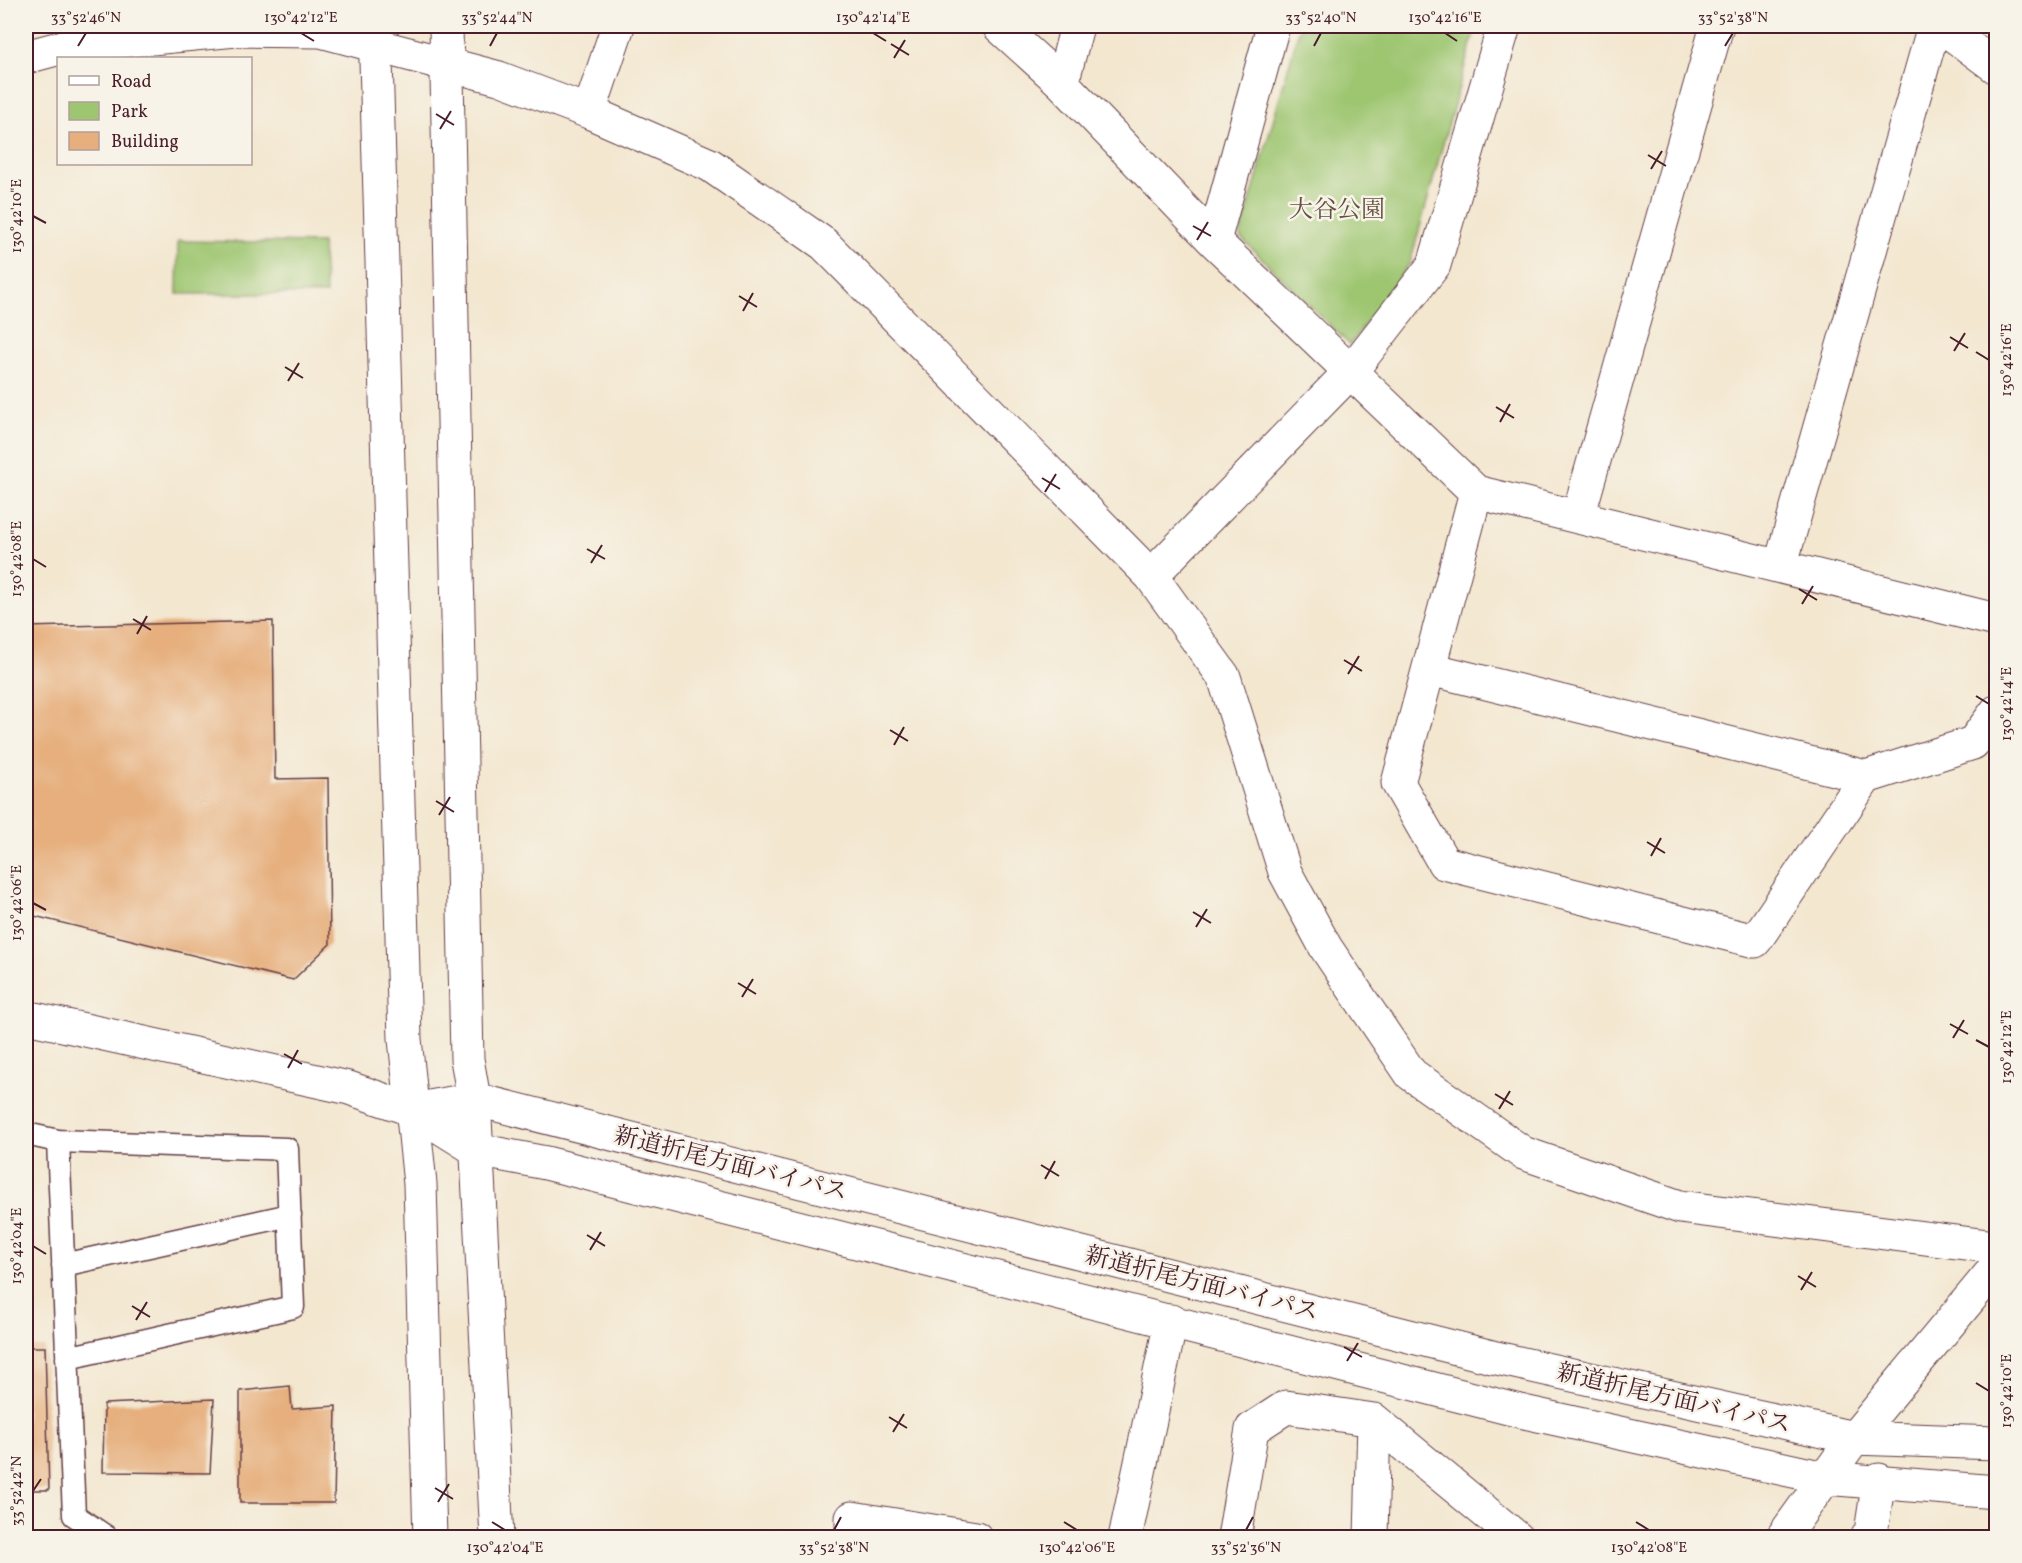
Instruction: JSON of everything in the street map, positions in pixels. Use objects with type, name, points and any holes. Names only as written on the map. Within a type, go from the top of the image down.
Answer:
[{"type":"street","points":[[446,26],[467,1059],[474,1099],[497,1538]]},
{"type":"street","points":[[589,112],[618,26]]},
{"type":"street","points":[[999,26],[1062,83],[1214,241],[1352,370],[1476,492],[1996,620]]},
{"type":"street","points":[[1062,83],[1077,26]]},
{"type":"street","points":[[1214,241],[1273,26]]},
{"type":"street","points":[[1151,576],[1352,370],[1434,265],[1504,26]]},
{"type":"street","points":[[1578,517],[1717,26]]},
{"type":"street","points":[[1780,567],[1934,26]]},
{"type":"street","points":[[1941,26],[1996,67]]},
{"type":"street","points":[[26,57],[67,46],[236,30],[321,31],[376,35],[447,63],[500,78],[589,112],[710,165],[824,244],[1151,576],[1224,677],[1285,872],[1326,948],[1411,1074],[1523,1153],[1680,1207],[1996,1247]]},
{"type":"street","points":[[376,35],[405,1027],[420,1184],[430,1538]]},
{"type":"street","points":[[1476,492],[1398,783],[1444,863],[1755,941],[1866,777]]},
{"type":"street","points":[[1430,669],[1866,777],[1973,743],[1996,712]]},
{"type":"street","points":[[26,1017],[348,1088],[413,1110],[477,1150],[546,1162],[1524,1412],[1825,1478],[1879,1480],[1996,1492]]},
{"type":"street","name":"新道折尾方面バイパス","points":[[413,1110],[474,1099],[1492,1357],[1854,1438],[1996,1443]]},
{"type":"street","points":[[1782,1538],[1854,1438],[1996,1267]]},
{"type":"street","points":[[1125,1538],[1171,1321]]},
{"type":"street","points":[[1234,1538],[1252,1430],[1286,1407],[1374,1420],[1517,1538]]},
{"type":"street","points":[[1371,1538],[1374,1420]]},
{"type":"street","points":[[1873,1536],[1879,1480]]},
{"type":"street","points":[[852,1538],[852,1518],[976,1538]]},
{"type":"lane","points":[[26,1134],[58,1141],[287,1149],[293,1306],[67,1358]]},
{"type":"lane","points":[[58,1141],[74,1515],[108,1538]]},
{"type":"lane","points":[[63,1265],[290,1215]]},
{"type":"green space","name":"大谷公園","points":[[1300,26],[1476,26],[1410,263],[1350,345],[1240,237]]},
{"type":"green space","points":[[178,241],[322,243],[326,294],[177,294]]},
{"type":"building","points":[[273,621],[275,779],[328,778],[330,944],[293,980],[26,914],[26,627]]},
{"type":"building","points":[[26,1347],[45,1347],[49,1490],[26,1490]]},
{"type":"building","points":[[290,1386],[292,1409],[336,1406],[334,1503],[240,1503],[240,1391]]},
{"type":"building","points":[[214,1399],[210,1473],[103,1472],[104,1404]]}]
